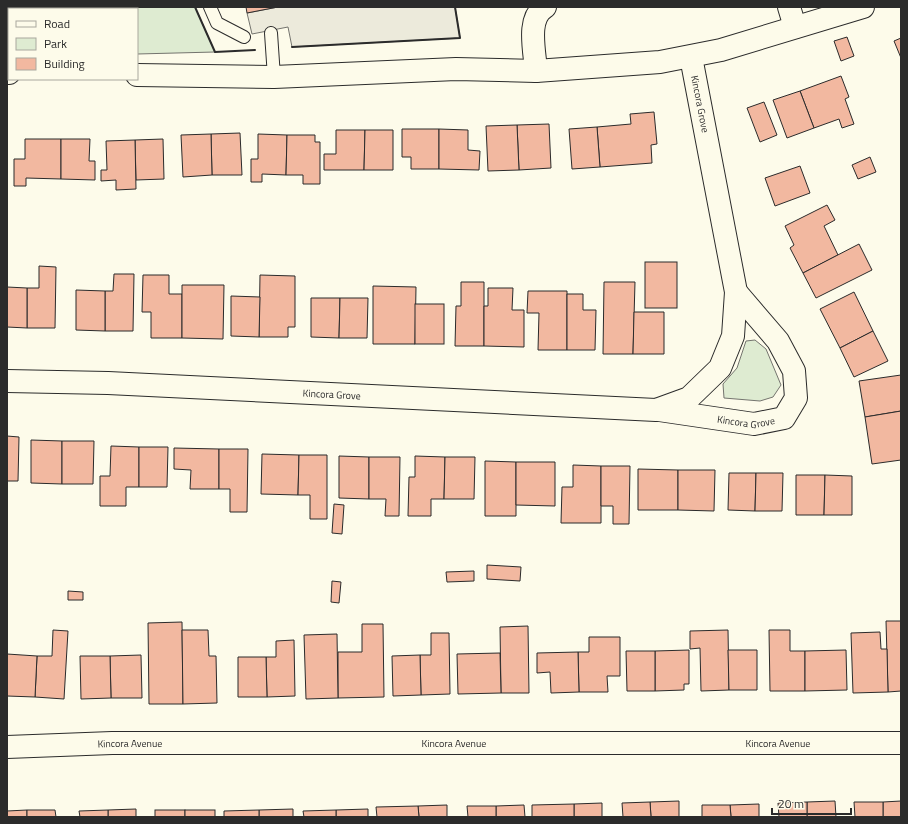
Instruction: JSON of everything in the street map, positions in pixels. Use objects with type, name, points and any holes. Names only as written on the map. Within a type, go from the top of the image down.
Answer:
[{"type":"street","points":[[536,71],[534,22],[538,11],[545,7]]},
{"type":"street","points":[[138,75],[274,77],[456,69],[536,71],[660,62],[691,57],[792,17],[863,7]]},
{"type":"street","name":"Kincora Grove","points":[[656,410],[689,398],[720,368],[733,336],[736,292],[691,57]]},
{"type":"street","name":"Kincora Grove","points":[[7,381],[123,383],[656,410],[754,424],[784,418],[796,398],[794,371],[778,341],[736,292]]},
{"type":"street","name":"Kincora Avenue","points":[[7,747],[112,743],[901,743]]},
{"type":"lane","points":[[210,7],[217,23],[244,37]]},
{"type":"lane","points":[[271,33],[274,77]]},
{"type":"green space","points":[[7,7],[195,7],[215,52],[138,54],[138,8],[8,8],[7,51]]},
{"type":"green space","points":[[755,340],[766,349],[781,385],[773,397],[760,401],[724,398],[723,384],[737,368],[746,341]]},
{"type":"shaded area","points":[[278,7],[455,7],[460,38],[292,47],[288,27],[252,34],[247,13]]},
{"type":"building","points":[[246,7],[278,7],[247,13]]},
{"type":"building","points":[[847,37],[854,56],[841,61],[834,41]]},
{"type":"building","points":[[901,38],[901,58],[894,41]]},
{"type":"building","points":[[841,76],[849,97],[845,99],[854,124],[842,128],[839,119],[814,128],[800,91]]},
{"type":"building","points":[[800,91],[814,128],[787,138],[773,100]]},
{"type":"building","points":[[764,102],[777,135],[760,142],[747,108]]},
{"type":"building","points":[[654,112],[657,144],[651,145],[652,163],[600,167],[597,127],[631,124],[630,114]]},
{"type":"building","points":[[549,124],[551,168],[519,170],[517,125]]},
{"type":"building","points":[[517,125],[519,170],[488,171],[486,126]]},
{"type":"building","points":[[597,127],[600,167],[572,169],[569,129]]},
{"type":"building","points":[[402,129],[439,129],[439,169],[411,169],[411,157],[402,157]]},
{"type":"building","points":[[439,129],[468,130],[468,150],[480,151],[479,170],[439,169]]},
{"type":"building","points":[[336,130],[365,130],[364,170],[324,170],[324,154],[336,154]]},
{"type":"building","points":[[365,130],[393,130],[393,170],[364,170]]},
{"type":"building","points":[[240,133],[242,175],[212,175],[211,134]]},
{"type":"building","points":[[211,134],[212,175],[183,177],[181,135]]},
{"type":"building","points":[[258,134],[287,135],[286,175],[262,174],[262,182],[251,182],[251,159],[258,159]]},
{"type":"building","points":[[287,135],[315,135],[315,142],[320,142],[320,184],[303,184],[303,175],[286,175]]},
{"type":"building","points":[[25,139],[61,139],[61,179],[26,178],[26,186],[14,186],[14,159],[25,159]]},
{"type":"building","points":[[61,139],[90,139],[89,161],[95,161],[95,180],[61,179]]},
{"type":"building","points":[[163,139],[164,179],[136,180],[135,140]]},
{"type":"building","points":[[135,140],[136,189],[116,190],[116,180],[101,181],[101,170],[107,170],[106,141]]},
{"type":"building","points":[[870,157],[876,172],[858,179],[852,165]]},
{"type":"building","points":[[800,166],[810,193],[775,206],[765,178]]},
{"type":"building","points":[[827,205],[835,220],[824,226],[838,255],[803,273],[790,248],[794,245],[785,226]]},
{"type":"building","points":[[859,244],[872,270],[816,298],[803,273]]},
{"type":"building","points":[[645,262],[677,262],[677,308],[645,308]]},
{"type":"building","points":[[39,266],[56,267],[55,328],[27,328],[27,288],[39,288]]},
{"type":"building","points":[[114,274],[134,274],[133,331],[105,331],[105,291],[113,291]]},
{"type":"building","points":[[143,275],[169,275],[169,294],[182,294],[182,338],[151,338],[151,312],[142,312]]},
{"type":"building","points":[[260,275],[295,276],[295,327],[288,327],[288,337],[259,337]]},
{"type":"building","points":[[461,282],[484,282],[484,346],[455,346],[456,306],[461,306]]},
{"type":"building","points":[[604,282],[635,282],[633,354],[603,354]]},
{"type":"building","points":[[182,285],[224,285],[223,339],[182,338]]},
{"type":"building","points":[[373,286],[416,287],[415,344],[373,344]]},
{"type":"building","points":[[7,287],[27,288],[27,328],[7,327]]},
{"type":"building","points":[[488,288],[513,288],[512,310],[524,310],[524,347],[484,346],[484,306],[488,306]]},
{"type":"building","points":[[76,290],[105,291],[105,331],[76,330]]},
{"type":"building","points":[[528,291],[567,291],[567,350],[538,350],[539,313],[527,313]]},
{"type":"building","points":[[854,292],[873,331],[840,348],[820,309]]},
{"type":"building","points":[[567,294],[583,294],[583,310],[596,310],[595,350],[567,350]]},
{"type":"building","points":[[231,296],[260,297],[259,337],[231,336]]},
{"type":"building","points":[[311,298],[340,298],[339,338],[311,337]]},
{"type":"building","points":[[340,298],[368,298],[367,338],[339,338]]},
{"type":"building","points":[[415,304],[444,304],[444,344],[415,344]]},
{"type":"building","points":[[634,312],[664,312],[664,354],[633,354]]},
{"type":"building","points":[[873,331],[888,361],[854,377],[840,348]]},
{"type":"building","points":[[901,375],[901,411],[865,417],[859,381]]},
{"type":"building","points":[[901,411],[901,460],[872,464],[865,417]]},
{"type":"building","points":[[7,436],[19,437],[18,481],[7,481]]},
{"type":"building","points":[[31,440],[62,441],[62,484],[31,483]]},
{"type":"building","points":[[62,441],[94,441],[93,484],[62,484]]},
{"type":"building","points":[[111,446],[139,447],[139,487],[126,487],[126,506],[100,506],[100,476],[110,476]]},
{"type":"building","points":[[139,447],[168,447],[167,487],[139,487]]},
{"type":"building","points":[[174,448],[219,449],[219,489],[190,489],[191,470],[174,469]]},
{"type":"building","points":[[219,449],[248,449],[247,512],[230,512],[230,489],[219,489]]},
{"type":"building","points":[[262,454],[299,455],[298,495],[261,494]]},
{"type":"building","points":[[299,455],[327,455],[327,519],[310,519],[310,495],[298,495]]},
{"type":"building","points":[[339,456],[369,457],[369,499],[339,498]]},
{"type":"building","points":[[415,456],[445,457],[444,499],[431,499],[431,516],[408,516],[409,477],[415,477]]},
{"type":"building","points":[[369,457],[400,457],[399,516],[385,516],[386,499],[369,499]]},
{"type":"building","points":[[445,457],[475,457],[474,499],[444,499]]},
{"type":"building","points":[[485,461],[516,462],[516,516],[485,516]]},
{"type":"building","points":[[516,462],[555,462],[555,506],[516,505]]},
{"type":"building","points":[[573,465],[601,466],[601,523],[561,523],[562,487],[573,487]]},
{"type":"building","points":[[601,466],[630,466],[629,524],[613,524],[613,506],[601,506]]},
{"type":"building","points":[[638,469],[678,470],[678,510],[638,510]]},
{"type":"building","points":[[678,470],[715,470],[714,511],[678,510]]},
{"type":"building","points":[[729,473],[756,473],[755,511],[728,510]]},
{"type":"building","points":[[756,473],[783,473],[782,511],[755,511]]},
{"type":"building","points":[[796,475],[825,475],[824,515],[796,515]]},
{"type":"building","points":[[825,475],[852,476],[852,515],[824,515]]},
{"type":"building","points":[[334,504],[344,505],[342,534],[332,533]]},
{"type":"building","points":[[487,565],[521,567],[520,581],[487,579]]},
{"type":"building","points":[[474,571],[474,581],[447,582],[446,572]]},
{"type":"building","points":[[332,581],[341,582],[339,603],[331,602]]},
{"type":"building","points":[[68,591],[83,592],[83,600],[68,600]]},
{"type":"building","points":[[886,621],[901,621],[901,691],[888,692]]},
{"type":"building","points":[[182,622],[183,704],[149,704],[148,623]]},
{"type":"building","points":[[362,624],[383,624],[384,697],[338,698],[338,652],[362,652]]},
{"type":"building","points":[[528,626],[529,693],[501,693],[500,627]]},
{"type":"building","points":[[53,630],[68,631],[64,699],[35,697],[37,656],[52,656]]},
{"type":"building","points":[[182,630],[208,630],[209,656],[216,656],[217,703],[183,704]]},
{"type":"building","points":[[728,630],[729,690],[701,691],[700,648],[690,649],[690,631]]},
{"type":"building","points":[[769,630],[790,630],[790,651],[805,651],[805,691],[770,691]]},
{"type":"building","points":[[880,632],[881,649],[887,649],[888,692],[853,693],[851,633]]},
{"type":"building","points":[[431,633],[449,633],[450,694],[421,695],[420,655],[431,655]]},
{"type":"building","points":[[337,634],[338,698],[306,699],[304,635]]},
{"type":"building","points":[[589,637],[620,637],[620,676],[607,676],[608,692],[579,692],[578,652],[589,652]]},
{"type":"building","points":[[294,640],[295,696],[267,697],[266,657],[276,657],[276,641]]},
{"type":"building","points":[[689,650],[689,684],[684,684],[684,690],[655,691],[655,651]]},
{"type":"building","points":[[728,650],[757,650],[757,690],[729,690]]},
{"type":"building","points":[[846,650],[847,690],[805,691],[805,651]]},
{"type":"building","points":[[626,651],[655,651],[655,691],[627,691]]},
{"type":"building","points":[[578,652],[579,692],[551,693],[550,672],[537,673],[537,653]]},
{"type":"building","points":[[500,653],[501,693],[458,694],[457,654]]},
{"type":"building","points":[[7,654],[37,656],[35,697],[7,696]]},
{"type":"building","points":[[141,655],[142,698],[111,698],[110,656]]},
{"type":"building","points":[[420,655],[421,695],[393,696],[392,656]]},
{"type":"building","points":[[80,656],[110,656],[111,698],[81,699]]},
{"type":"building","points":[[238,657],[266,657],[267,697],[238,697]]},
{"type":"building","points":[[679,801],[679,817],[651,817],[650,802]]},
{"type":"building","points":[[835,801],[836,817],[807,817],[807,802]]},
{"type":"building","points":[[901,801],[901,817],[883,817],[883,802]]},
{"type":"building","points":[[650,802],[651,817],[623,817],[622,803]]},
{"type":"building","points":[[807,802],[807,817],[779,817],[778,803]]},
{"type":"building","points":[[854,802],[883,802],[883,817],[855,817]]},
{"type":"building","points":[[602,803],[602,817],[574,817],[574,804]]},
{"type":"building","points":[[574,804],[574,817],[532,817],[532,805]]},
{"type":"building","points":[[759,804],[759,817],[731,817],[730,805]]},
{"type":"building","points":[[447,805],[447,817],[419,817],[418,806]]},
{"type":"building","points":[[524,805],[525,817],[496,817],[496,806]]},
{"type":"building","points":[[702,805],[730,805],[731,817],[702,817]]},
{"type":"building","points":[[418,806],[419,817],[377,817],[376,807]]},
{"type":"building","points":[[467,806],[496,806],[496,817],[468,817]]},
{"type":"building","points":[[136,809],[136,817],[108,817],[108,810]]},
{"type":"building","points":[[293,809],[293,817],[259,817],[259,810]]},
{"type":"building","points":[[368,809],[368,817],[336,817],[336,810]]},
{"type":"building","points":[[27,810],[27,817],[7,817],[7,811]]},
{"type":"building","points":[[27,810],[55,810],[56,817],[27,817]]},
{"type":"building","points":[[108,810],[108,817],[80,817],[79,811]]},
{"type":"building","points":[[155,810],[185,810],[185,817],[155,817]]},
{"type":"building","points":[[185,810],[215,810],[215,817],[185,817]]},
{"type":"building","points":[[259,810],[259,817],[224,817],[224,811]]},
{"type":"building","points":[[336,810],[336,817],[304,817],[303,811]]},
{"type":"wall","points":[[195,7],[215,52],[255,50]]},
{"type":"wall","points":[[292,47],[460,38],[455,7]]}]
